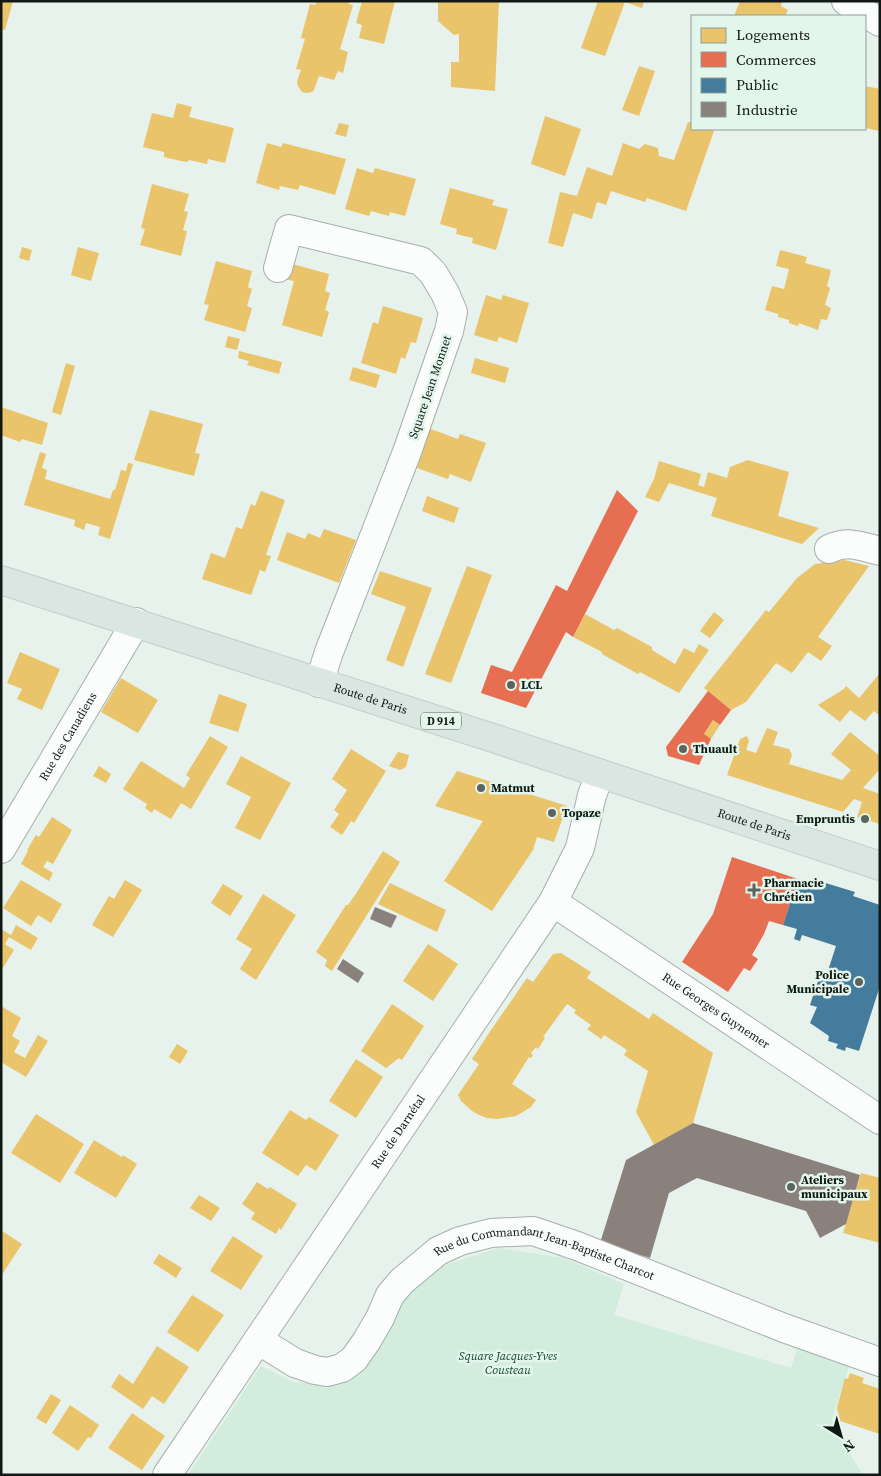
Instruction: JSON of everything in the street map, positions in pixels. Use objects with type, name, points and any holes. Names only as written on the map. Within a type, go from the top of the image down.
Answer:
[{"type":"main road","name":"Route de Paris","points":[[1,580],[490,737],[880,866]]},
{"type":"street","points":[[846,1],[880,22]]},
{"type":"street","name":"Square Jean Monnet","points":[[278,268],[289,229],[421,261],[433,273],[445,293],[453,312],[449,331],[407,452],[329,652],[319,683]]},
{"type":"street","points":[[829,549],[840,544],[849,543],[880,551]]},
{"type":"street","name":"Rue des Canadiens","points":[[1,849],[136,622]]},
{"type":"street","name":"Rue de Darnétal","points":[[167,1475],[553,902],[580,848],[592,795],[600,774]]},
{"type":"street","name":"Rue Georges Guynemer","points":[[553,902],[880,1120]]},
{"type":"street","name":"Rue du Commandant Jean-Baptiste Charcot","points":[[258,1340],[295,1363],[314,1370],[327,1372],[342,1368],[354,1359],[366,1342],[380,1318],[390,1295],[402,1280],[438,1250],[460,1241],[491,1233],[533,1231],[577,1246],[784,1328],[880,1362]]},
{"type":"green space","name":"Square Jacques-Yves Cousteau","points":[[498,1248],[564,1258],[624,1284],[614,1315],[791,1368],[798,1346],[850,1363],[831,1423],[863,1475],[188,1475],[261,1366],[293,1382],[326,1384],[430,1270]]},
{"type":"building: Logements","points":[[1,1],[13,1],[5,30],[1,29]]},
{"type":"building: Logements","points":[[317,1],[349,1],[349,4],[353,5],[340,49],[348,52],[343,73],[338,71],[334,80],[319,76],[314,90],[306,93],[302,92],[298,86],[297,81],[301,70],[296,69],[305,39],[301,38],[310,4],[315,5]]},
{"type":"building: Logements","points":[[362,1],[395,1],[384,44],[359,38],[362,25],[356,23]]},
{"type":"building: Logements","points":[[438,1],[499,1],[495,91],[451,87],[451,62],[459,62],[459,34],[454,35],[438,21]]},
{"type":"building: Logements","points":[[598,1],[644,1],[642,8],[625,2],[605,56],[581,48]]},
{"type":"building: Logements","points":[[740,1],[782,1],[781,6],[788,10],[786,15],[734,15]]},
{"type":"building: Logements","points":[[639,66],[655,71],[639,116],[622,110]]},
{"type":"building: Logements","points":[[866,86],[880,89],[880,131],[866,128]]},
{"type":"building: Logements","points":[[177,103],[192,107],[189,117],[234,128],[225,163],[208,159],[207,164],[189,160],[187,162],[181,161],[164,157],[164,152],[143,147],[152,113],[173,118]]},
{"type":"building: Logements","points":[[545,116],[581,129],[565,176],[531,164]]},
{"type":"building: Logements","points":[[688,122],[691,123],[691,130],[714,131],[686,211],[647,198],[645,202],[611,191],[606,205],[597,202],[592,219],[573,213],[563,247],[548,243],[560,192],[577,196],[587,167],[612,176],[623,143],[639,149],[645,144],[658,148],[659,156],[674,160]]},
{"type":"building: Logements","points":[[339,123],[349,125],[346,137],[335,134]]},
{"type":"building: Logements","points":[[267,143],[281,147],[283,143],[346,159],[335,195],[300,185],[298,190],[280,186],[279,190],[256,183]]},
{"type":"building: Logements","points":[[357,168],[373,173],[375,168],[416,179],[405,216],[390,212],[389,216],[371,211],[369,216],[345,209]]},
{"type":"building: Logements","points":[[152,184],[189,194],[184,211],[188,212],[183,230],[187,231],[181,256],[140,245],[145,229],[141,228]]},
{"type":"building: Logements","points":[[450,188],[494,200],[492,205],[508,209],[496,250],[472,243],[473,238],[456,234],[457,229],[440,224]]},
{"type":"building: Logements","points":[[22,247],[32,250],[29,261],[19,258]]},
{"type":"building: Logements","points":[[78,247],[99,253],[91,281],[71,275]]},
{"type":"building: Logements","points":[[780,250],[807,257],[805,263],[831,270],[827,286],[830,288],[825,305],[831,308],[827,320],[821,319],[818,330],[799,323],[798,326],[789,323],[789,320],[778,317],[778,314],[765,310],[772,286],[784,289],[789,269],[776,266]]},
{"type":"building: Logements","points":[[216,261],[252,271],[248,287],[252,289],[247,306],[252,308],[245,332],[204,320],[209,305],[204,304]]},
{"type":"building: Logements","points":[[289,263],[329,274],[325,291],[330,293],[325,310],[329,312],[322,337],[282,325],[294,281],[284,279]]},
{"type":"building: Logements","points":[[486,295],[501,300],[503,295],[529,303],[517,343],[499,337],[497,342],[474,335]]},
{"type":"building: Logements","points":[[383,306],[423,318],[416,343],[411,342],[405,359],[401,357],[396,374],[361,363],[373,322],[378,324]]},
{"type":"building: Logements","points":[[228,336],[240,339],[237,350],[225,347]]},
{"type":"building: Logements","points":[[239,351],[282,362],[279,374],[247,365],[249,361],[238,358]]},
{"type":"building: Logements","points":[[475,358],[509,368],[505,383],[471,373]]},
{"type":"building: Logements","points":[[66,363],[75,366],[61,415],[52,412]]},
{"type":"building: Logements","points":[[353,367],[380,375],[376,388],[349,380]]},
{"type":"building: Logements","points":[[1,407],[48,423],[42,445],[22,439],[20,442],[1,435]]},
{"type":"building: Logements","points":[[150,410],[203,424],[195,453],[200,454],[194,476],[134,460]]},
{"type":"building: Logements","points":[[428,428],[458,439],[460,434],[486,443],[471,482],[450,474],[448,479],[414,467]]},
{"type":"building: Logements","points":[[40,452],[46,454],[42,468],[47,470],[45,479],[110,499],[121,470],[126,471],[128,463],[133,464],[110,539],[98,535],[100,527],[86,523],[84,530],[74,526],[75,520],[24,505]]},
{"type":"building: Logements","points":[[748,460],[789,472],[778,516],[819,528],[802,544],[711,516],[717,498],[669,483],[659,502],[645,497],[654,479],[659,461],[701,474],[698,485],[704,487],[708,472],[727,478],[730,467]]},
{"type":"building: Logements","points":[[261,491],[285,500],[266,555],[271,556],[265,572],[260,570],[251,595],[202,579],[211,553],[225,558],[236,527],[242,529],[251,504],[255,506]]},
{"type":"building: Logements","points":[[427,496],[459,508],[454,523],[422,511]]},
{"type":"building: Logements","points":[[324,529],[356,540],[339,583],[277,560],[287,532],[305,539],[308,533],[320,538]]},
{"type":"building: Logements","points":[[844,560],[869,566],[818,637],[832,646],[821,661],[808,652],[792,673],[776,663],[746,702],[731,710],[704,688],[766,610],[769,612],[797,578],[815,564]]},
{"type":"building: Logements","points":[[467,566],[492,575],[451,683],[425,674]]},
{"type":"building: Logements","points":[[380,571],[432,588],[403,667],[386,660],[406,607],[371,594]]},
{"type":"building: Logements","points":[[714,612],[724,620],[710,638],[700,631]]},
{"type":"building: Logements","points":[[585,614],[614,630],[617,628],[652,647],[652,650],[675,664],[684,648],[694,653],[699,644],[709,650],[679,693],[640,672],[638,674],[573,637]]},
{"type":"building: Logements","points":[[20,652],[60,669],[42,710],[17,699],[22,689],[7,683]]},
{"type":"building: Logements","points":[[880,673],[880,716],[874,711],[865,721],[850,710],[840,722],[818,705],[846,686],[859,698]]},
{"type":"building: Logements","points":[[121,678],[158,700],[138,733],[101,712]]},
{"type":"building: Logements","points":[[219,694],[247,704],[238,732],[209,723]]},
{"type":"building: Logements","points":[[713,720],[720,725],[711,739],[704,734]]},
{"type":"building: Logements","points":[[767,728],[778,732],[773,745],[789,749],[792,755],[789,764],[842,780],[851,770],[831,754],[850,732],[880,756],[880,769],[863,788],[880,794],[880,824],[857,817],[862,802],[854,799],[843,812],[727,775],[740,739],[747,736],[749,741],[746,750],[756,753]]},
{"type":"building: Logements","points":[[210,736],[228,747],[191,809],[181,803],[171,819],[154,809],[152,813],[145,808],[147,804],[123,789],[141,761],[184,788],[190,778],[186,775]]},
{"type":"building: Logements","points":[[351,749],[386,771],[354,823],[351,821],[342,835],[330,827],[339,814],[334,810],[347,790],[332,779]]},
{"type":"building: Logements","points":[[398,752],[409,755],[406,767],[400,770],[389,766]]},
{"type":"building: Logements","points":[[241,756],[291,783],[260,840],[235,828],[251,797],[226,784]]},
{"type":"building: Logements","points":[[99,766],[111,774],[106,783],[93,776]]},
{"type":"building: Logements","points":[[457,771],[567,806],[554,842],[537,837],[533,850],[492,911],[444,881],[483,821],[435,806]]},
{"type":"building: Logements","points":[[52,817],[72,830],[53,864],[47,861],[43,867],[53,873],[49,881],[21,864],[36,835],[39,837]]},
{"type":"building: Logements","points":[[383,851],[400,862],[332,971],[325,966],[327,960],[316,952]]},
{"type":"building: Logements","points":[[21,880],[62,904],[51,923],[38,915],[31,926],[3,908]]},
{"type":"building: Logements","points":[[125,880],[142,890],[113,937],[92,925],[109,896],[114,899]]},
{"type":"building: Logements","points":[[390,883],[446,910],[437,932],[378,904]]},
{"type":"building: Logements","points":[[223,884],[243,896],[230,916],[211,903]]},
{"type":"building: Logements","points":[[263,894],[296,915],[256,980],[240,969],[252,949],[236,939]]},
{"type":"building: Logements","points":[[16,925],[38,938],[31,950],[9,937],[5,944],[14,950],[1,971],[1,929],[11,935]]},
{"type":"building: Logements","points":[[428,944],[458,964],[433,1001],[403,981]]},
{"type":"building: Logements","points":[[561,953],[591,972],[587,978],[649,1019],[653,1013],[713,1053],[693,1123],[654,1145],[636,1112],[648,1071],[624,1055],[627,1050],[604,1035],[601,1039],[587,1029],[591,1025],[574,1013],[576,1010],[567,1004],[543,1037],[545,1038],[538,1049],[536,1047],[531,1053],[533,1055],[531,1058],[529,1057],[512,1084],[536,1100],[531,1107],[516,1116],[497,1119],[479,1115],[461,1101],[458,1095],[479,1064],[472,1059],[491,1030],[527,978],[533,982],[553,954]]},
{"type":"building: Logements","points":[[392,1004],[424,1026],[402,1060],[399,1058],[386,1068],[361,1051]]},
{"type":"building: Logements","points":[[1,1006],[21,1018],[12,1036],[20,1041],[14,1052],[25,1058],[38,1035],[48,1041],[26,1077],[1,1062]]},
{"type":"building: Logements","points":[[177,1044],[188,1051],[180,1064],[169,1057]]},
{"type":"building: Logements","points":[[356,1059],[383,1077],[356,1118],[329,1101]]},
{"type":"building: Logements","points":[[290,1110],[306,1120],[309,1117],[339,1135],[316,1171],[306,1165],[298,1176],[262,1153]]},
{"type":"building: Logements","points":[[36,1114],[84,1144],[60,1183],[11,1153]]},
{"type":"building: Logements","points":[[94,1140],[137,1164],[116,1198],[74,1173]]},
{"type":"building: Logements","points":[[861,1173],[880,1178],[880,1243],[843,1233]]},
{"type":"building: Logements","points":[[257,1182],[268,1189],[270,1187],[297,1204],[281,1230],[279,1228],[276,1234],[251,1219],[255,1213],[242,1204]]},
{"type":"building: Logements","points":[[199,1195],[220,1208],[211,1221],[190,1208]]},
{"type":"building: Logements","points":[[1,1232],[22,1244],[1,1276]]},
{"type":"building: Logements","points":[[233,1236],[263,1256],[241,1290],[210,1271]]},
{"type":"building: Logements","points":[[159,1254],[182,1268],[176,1278],[153,1263]]},
{"type":"building: Logements","points":[[192,1295],[224,1315],[198,1352],[167,1332]]},
{"type":"building: Logements","points":[[157,1346],[189,1367],[164,1404],[152,1396],[143,1409],[111,1387],[119,1374],[133,1384]]},
{"type":"building: Logements","points":[[850,1373],[864,1378],[862,1383],[880,1389],[880,1434],[834,1419],[845,1378],[848,1379]]},
{"type":"building: Logements","points":[[51,1394],[61,1400],[46,1424],[36,1418]]},
{"type":"building: Logements","points":[[70,1405],[99,1425],[91,1438],[88,1437],[78,1451],[52,1433]]},
{"type":"building: Logements","points":[[132,1413],[165,1436],[142,1470],[108,1448]]},
{"type":"building: Commerces","points":[[617,490],[638,511],[573,637],[566,632],[526,708],[481,693],[491,665],[512,672],[556,585],[567,591]]},
{"type":"building: Commerces","points":[[708,691],[731,710],[720,725],[713,720],[704,734],[711,739],[699,765],[668,756],[666,747]]},
{"type":"building: Commerces","points":[[732,857],[798,879],[783,925],[769,921],[752,955],[758,959],[750,971],[744,968],[728,992],[682,962],[713,914]]},
{"type":"building: Public","points":[[798,879],[818,885],[819,881],[855,892],[853,896],[880,905],[880,986],[859,1051],[846,1047],[845,1051],[836,1048],[838,1044],[828,1041],[829,1036],[810,1023],[817,1007],[810,1005],[819,978],[825,980],[836,946],[802,935],[800,941],[794,939],[797,929],[783,925]]},
{"type":"building: Industrie","points":[[375,907],[397,916],[391,928],[370,919]]},
{"type":"building: Industrie","points":[[343,959],[364,973],[358,983],[337,969]]},
{"type":"building: Industrie","name":"Ateliers municipaux","points":[[693,1123],[860,1175],[846,1224],[820,1238],[806,1211],[697,1178],[669,1193],[650,1258],[600,1243],[626,1160]]},
{"type":"place","name":"LCL","points":[[511,685]]},
{"type":"place","name":"Thuault","points":[[683,749]]},
{"type":"place","name":"Matmut","points":[[481,788]]},
{"type":"place","name":"Topaze","points":[[552,813]]},
{"type":"place","name":"Empruntis","points":[[865,819]]},
{"type":"place","name":"Pharmacie Chrétien","points":[[754,890]]},
{"type":"place","name":"Police Municipale","points":[[859,982]]},
{"type":"place","name":"Ateliers municipaux","points":[[791,1187]]}]
